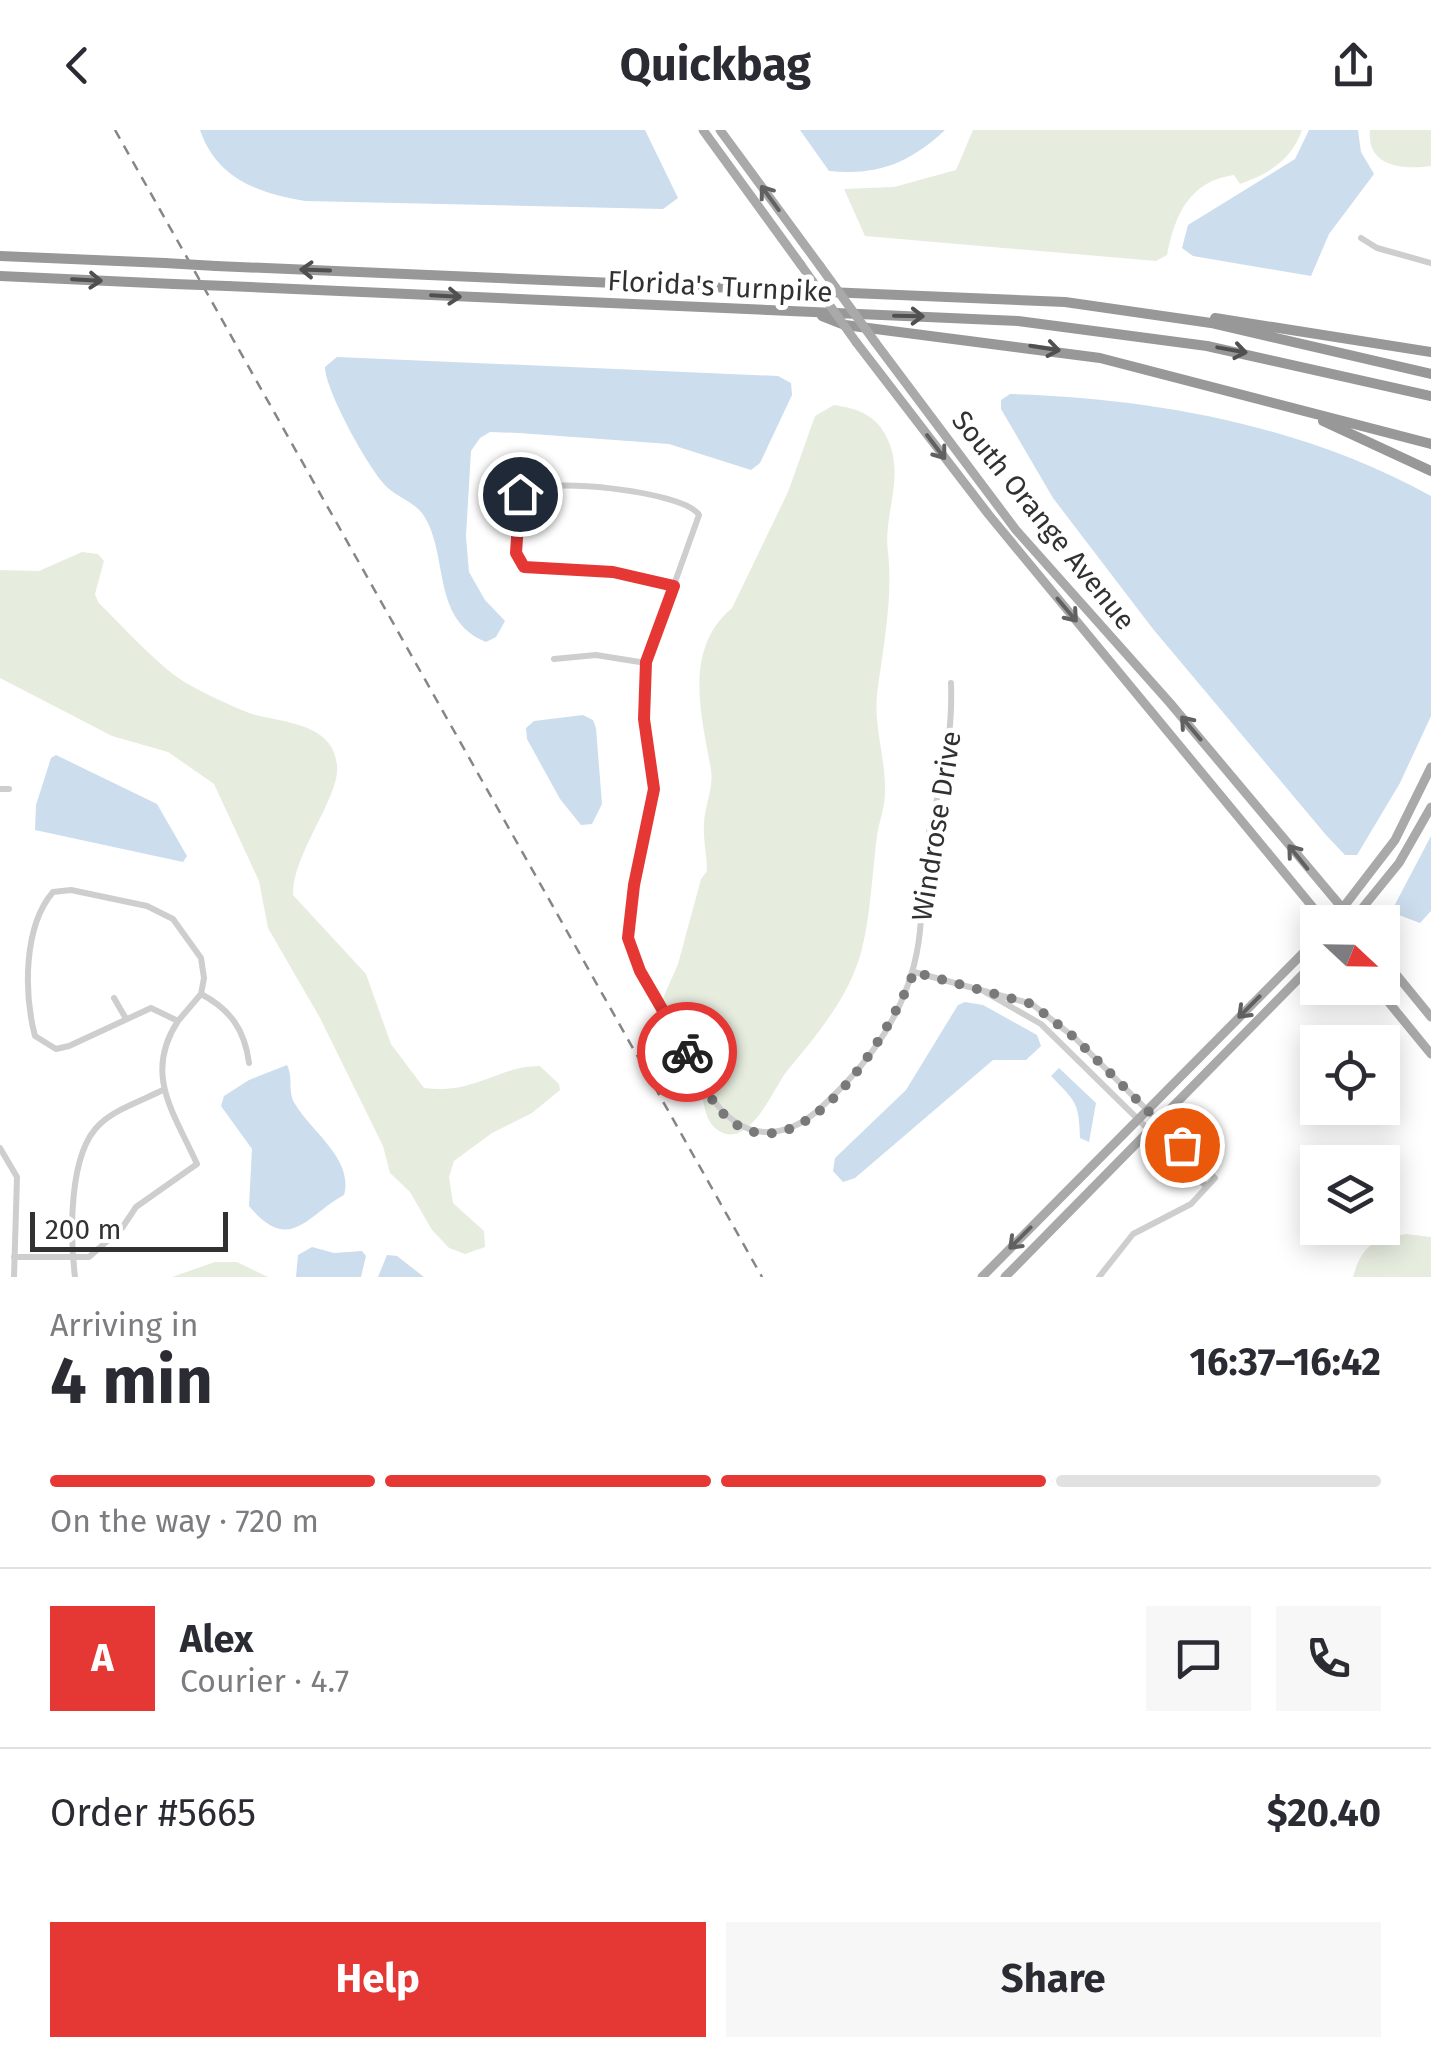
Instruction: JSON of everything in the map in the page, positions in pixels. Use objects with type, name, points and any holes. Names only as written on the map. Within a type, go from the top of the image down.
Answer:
[{"type":"highway","name":"Florida's Turnpike","points":[[0,256],[1065,302],[1211,323],[1431,374]]},
{"type":"highway","name":"Florida's Turnpike","points":[[0,276],[966,318],[1143,336],[1268,357],[1431,396]]},
{"type":"highway","points":[[1065,302],[1294,328],[1431,352]]},
{"type":"highway","points":[[811,312],[845,325],[1100,358],[1431,444]]},
{"type":"highway","points":[[1260,400],[1306,414],[1431,471]]},
{"type":"main road","name":"South Orange Avenue","points":[[703,130],[856,342],[988,515],[1313,905]]},
{"type":"main road","name":"South Orange Avenue","points":[[720,130],[1016,530],[1170,702],[1339,905]]},
{"type":"main road","points":[[1347,905],[1394,840],[1431,767]]},
{"type":"main road","points":[[1365,905],[1398,863],[1431,807]]},
{"type":"main road","points":[[982,1277],[1300,956]]},
{"type":"main road","points":[[1004,1277],[1300,977]]},
{"type":"main road","points":[[1400,980],[1431,1018]]},
{"type":"main road","points":[[1392,1005],[1431,1054]]},
{"type":"street","points":[[1361,238],[1377,248],[1430,260]]},
{"type":"street","name":"Windrose Drive","points":[[674,586],[613,572],[524,567],[516,553],[520,494],[534,486],[619,490],[687,504],[699,515],[674,586],[646,662],[644,719],[654,789],[634,885],[628,938],[640,971],[726,1116],[763,1134],[800,1124],[848,1080],[884,1038],[914,972],[929,832],[950,757],[951,683]]},
{"type":"street","points":[[554,659],[596,655],[646,662]]},
{"type":"street","points":[[14,1256],[89,1258],[101,1250],[136,1207],[197,1164],[163,1090],[164,1042],[200,994],[204,978],[201,958],[174,919],[146,906],[70,890],[53,892],[44,902],[28,976],[35,1036],[56,1049],[151,1008],[178,1021]]},
{"type":"street","points":[[914,972],[1032,1004],[1075,1038],[1215,1178],[1191,1204],[1133,1234],[1099,1277]]},
{"type":"street","points":[[980,989],[1015,1006],[1065,1047],[1206,1187]]},
{"type":"street","points":[[200,994],[223,1005],[235,1020],[249,1063]]},
{"type":"street","points":[[114,998],[126,1018]]},
{"type":"street","points":[[1065,1047],[1075,1038]]},
{"type":"street","points":[[75,1277],[78,1162],[86,1140],[102,1121],[163,1090]]},
{"type":"street","points":[[0,1148],[12,1163],[18,1195],[14,1277]]},
{"type":"shaded area","points":[[973,130],[1302,130],[1286,157],[1270,170],[1240,184],[1234,175],[1219,178],[1196,192],[1180,213],[1167,255],[1156,261],[865,236],[844,189],[894,187],[956,170]]},
{"type":"shaded area","points":[[1370,130],[1431,130],[1431,166],[1399,166],[1380,159],[1370,142]]},
{"type":"shaded area","points":[[834,405],[873,419],[893,454],[887,538],[889,602],[877,700],[885,798],[857,966],[831,1014],[760,1114],[741,1132],[730,1135],[719,1131],[710,1121],[698,1084],[663,1033],[656,1014],[678,964],[701,879],[707,871],[704,825],[712,777],[701,707],[701,664],[706,644],[716,625],[732,608],[788,492],[815,416]]},
{"type":"shaded area","points":[[82,552],[98,554],[104,561],[95,594],[98,602],[173,674],[252,714],[305,727],[327,741],[334,751],[337,765],[332,793],[300,862],[293,895],[366,974],[391,1044],[424,1088],[458,1087],[512,1070],[540,1066],[559,1084],[560,1090],[532,1113],[492,1133],[454,1161],[449,1177],[453,1203],[484,1231],[485,1247],[465,1254],[449,1248],[432,1230],[410,1192],[390,1173],[383,1146],[320,1018],[268,928],[259,881],[214,784],[168,752],[112,736],[0,678],[0,570],[39,571]]},
{"type":"shaded area","points":[[1400,1235],[1431,1237],[1431,1277],[1353,1277],[1371,1245],[1400,1245]]},
{"type":"shaded area","points":[[215,1262],[237,1262],[268,1277],[172,1277]]},
{"type":"water","points":[[200,130],[645,130],[678,198],[663,209],[305,201],[241,181],[217,161]]},
{"type":"water","points":[[800,130],[945,130],[919,151],[892,165],[846,172],[829,171]]},
{"type":"water","points":[[1309,130],[1358,130],[1361,152],[1374,174],[1329,234],[1311,276],[1193,256],[1182,248],[1188,225],[1295,159]]},
{"type":"water","points":[[337,357],[778,376],[791,383],[792,395],[760,463],[751,470],[669,444],[490,432],[480,438],[471,451],[466,536],[469,572],[485,600],[505,621],[496,637],[486,642],[469,632],[449,603],[432,532],[424,516],[380,479],[350,430],[332,393],[325,367]]},
{"type":"water","points":[[1010,394],[1119,402],[1227,420],[1332,451],[1431,496],[1431,716],[1400,783],[1357,855],[1345,855],[1326,835],[1153,629],[1053,498],[1001,409],[1001,400]]},
{"type":"water","points":[[583,715],[593,720],[596,728],[602,804],[592,824],[581,825],[560,799],[527,739],[526,728],[534,721]]},
{"type":"water","points":[[56,755],[157,804],[187,856],[183,862],[35,830],[36,805],[51,758]]},
{"type":"water","points":[[1431,836],[1431,911],[1420,923],[1400,915],[1400,905],[1395,905]]},
{"type":"water","points":[[958,1005],[983,1005],[1037,1035],[1041,1046],[1026,1060],[993,1060],[855,1178],[843,1182],[833,1171],[835,1158],[906,1090]]},
{"type":"water","points":[[287,1065],[295,1104],[330,1147],[345,1182],[344,1195],[298,1226],[287,1229],[276,1228],[249,1206],[252,1149],[221,1106],[224,1096],[249,1080]]},
{"type":"water","points":[[1059,1068],[1096,1103],[1089,1142],[1080,1138],[1074,1103],[1051,1076]]},
{"type":"water","points":[[312,1247],[334,1253],[362,1251],[366,1256],[361,1277],[296,1277],[298,1255]]},
{"type":"water","points":[[387,1255],[397,1256],[424,1277],[378,1277]]},
{"type":"railway","points":[[115,130],[762,1277]]},
{"type":"way so far","points":[[687,1052],[714,1100],[736,1125],[763,1134],[781,1131],[800,1124],[859,1070],[900,1010],[914,972],[1014,995],[1032,1004],[1075,1038],[1182,1145]]},
{"type":"route","points":[[520,494],[516,553],[524,567],[613,572],[674,586],[646,662],[644,719],[654,789],[628,916],[628,938],[640,971],[687,1052]]}]
